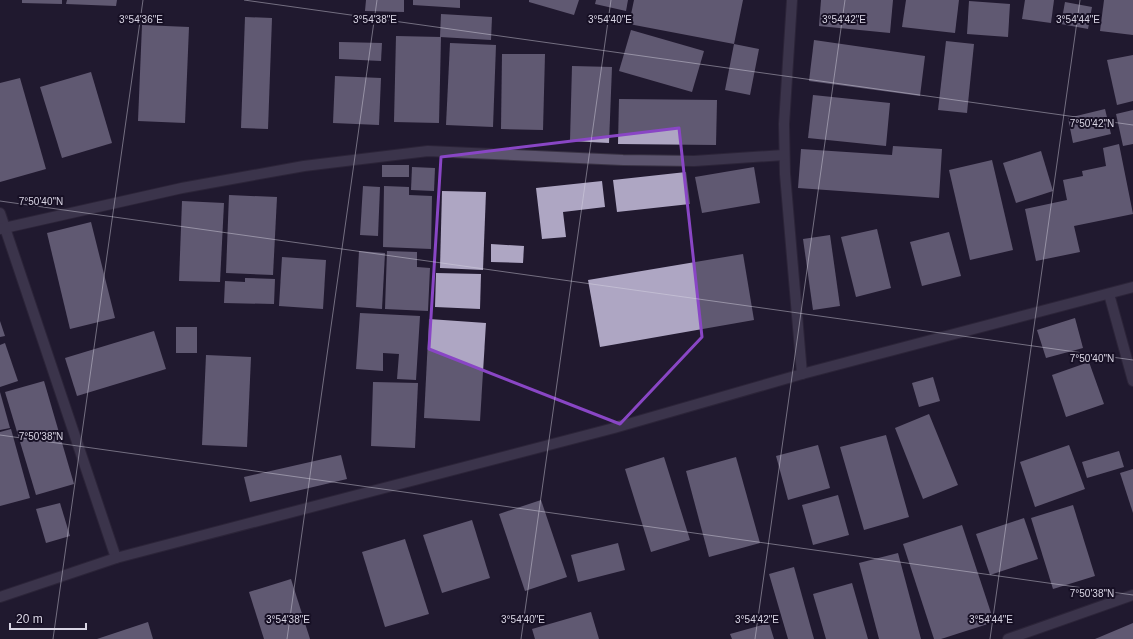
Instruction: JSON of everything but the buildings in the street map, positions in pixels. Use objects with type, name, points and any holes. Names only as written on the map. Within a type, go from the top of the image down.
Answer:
[{"type":"street","points":[[792,0],[784,124],[784,155],[802,374]]},
{"type":"street","points":[[2,228],[182,188],[289,168],[428,151],[624,160],[694,161],[784,155]]},
{"type":"street","points":[[0,213],[2,228],[116,558]]},
{"type":"street","points":[[0,597],[116,558],[614,428],[802,374],[1133,287]]},
{"type":"street","points":[[1109,294],[1133,382]]},
{"type":"street","points":[[1008,639],[1133,595]]},
{"type":"highlighted area","points":[[679,128],[702,337],[620,424],[429,349],[441,157]]}]
